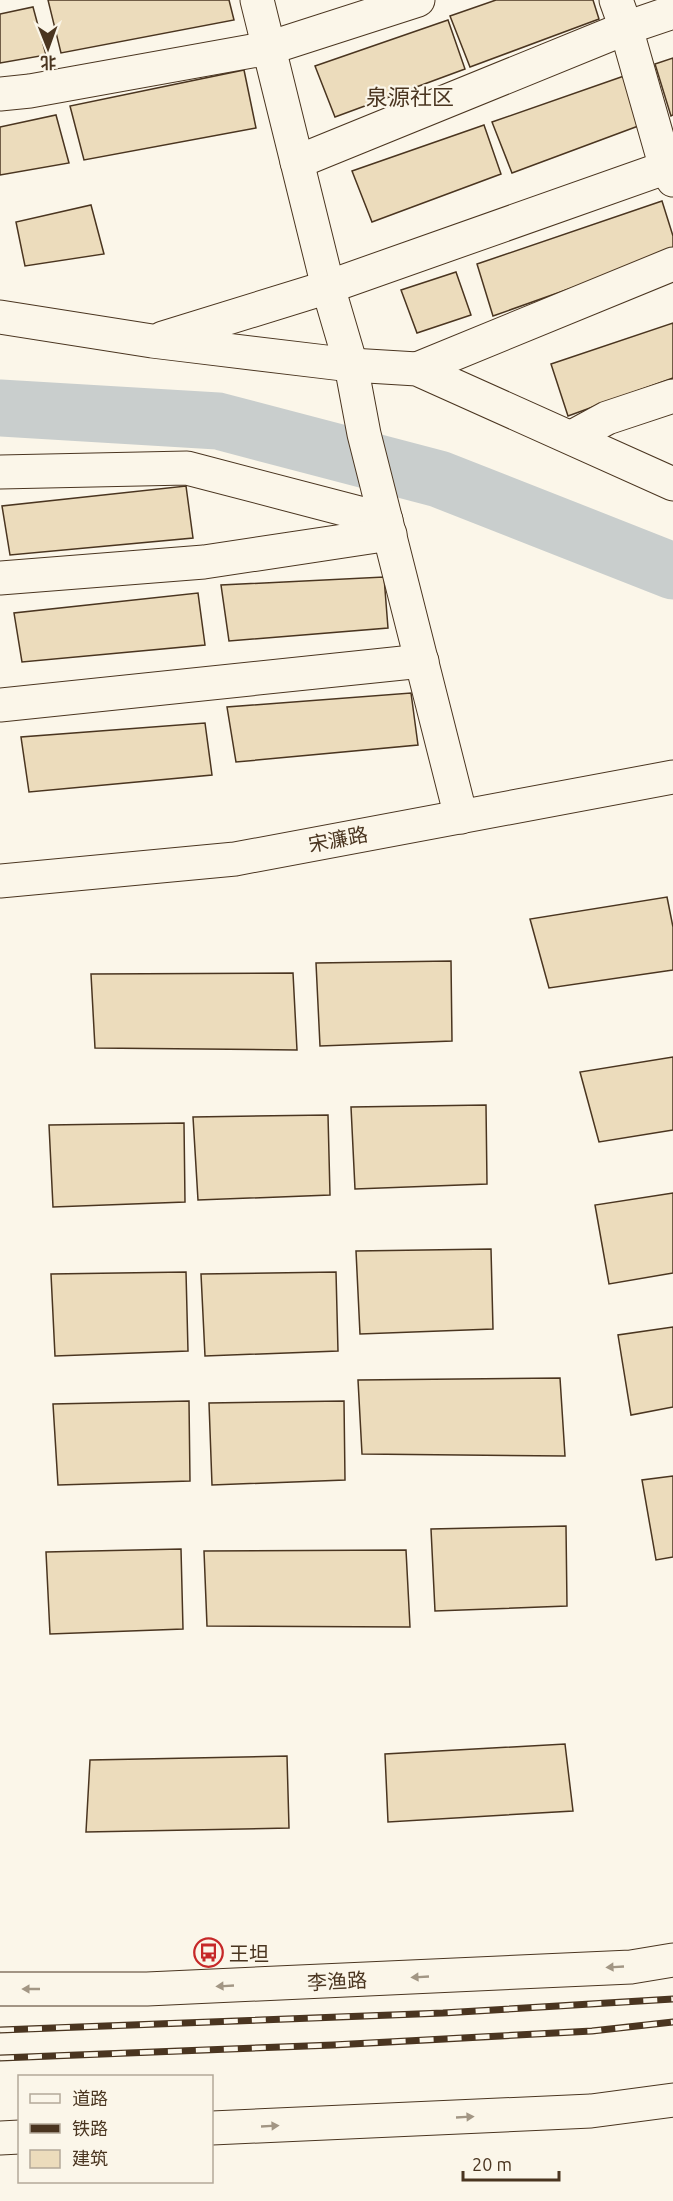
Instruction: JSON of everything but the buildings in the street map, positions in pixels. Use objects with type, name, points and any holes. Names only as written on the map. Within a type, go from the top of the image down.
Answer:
[{"type":"street","points":[[257,0],[328,287],[351,365],[364,434],[461,817]]},
{"type":"street","points":[[0,94],[30,91],[269,48],[418,0]]},
{"type":"street","points":[[297,162],[621,14],[673,12]]},
{"type":"street","points":[[152,341],[328,287],[671,171],[621,14]]},
{"type":"street","points":[[417,369],[673,264]]},
{"type":"street","points":[[0,315],[152,341],[351,365],[417,369],[673,484]]},
{"type":"street","points":[[572,437],[607,418],[673,396]]},
{"type":"street","points":[[0,472],[187,468],[388,527]]},
{"type":"street","points":[[0,578],[204,562],[388,527]]},
{"type":"street","points":[[0,705],[422,661]]},
{"type":"street","name":"宋濂路","points":[[0,881],[234,859],[673,777]]},
{"type":"street","name":"李渔路","points":[[0,1989],[147,1989],[631,1967],[673,1960]]},
{"type":"street","points":[[213,2128],[591,2111],[673,2100]]},
{"type":"street","points":[[0,2138],[18,2137]]},
{"type":"waterway","points":[[0,408],[218,421],[439,479],[673,571]]},
{"type":"railway","points":[[0,2030],[443,2013],[673,1999]]},
{"type":"railway","points":[[0,2058],[333,2045],[592,2031],[673,2022]]},
{"type":"place","name":"王坦","points":[[208,1953]]},
{"type":"district","name":"泉源社区","points":[[410,96]]}]
